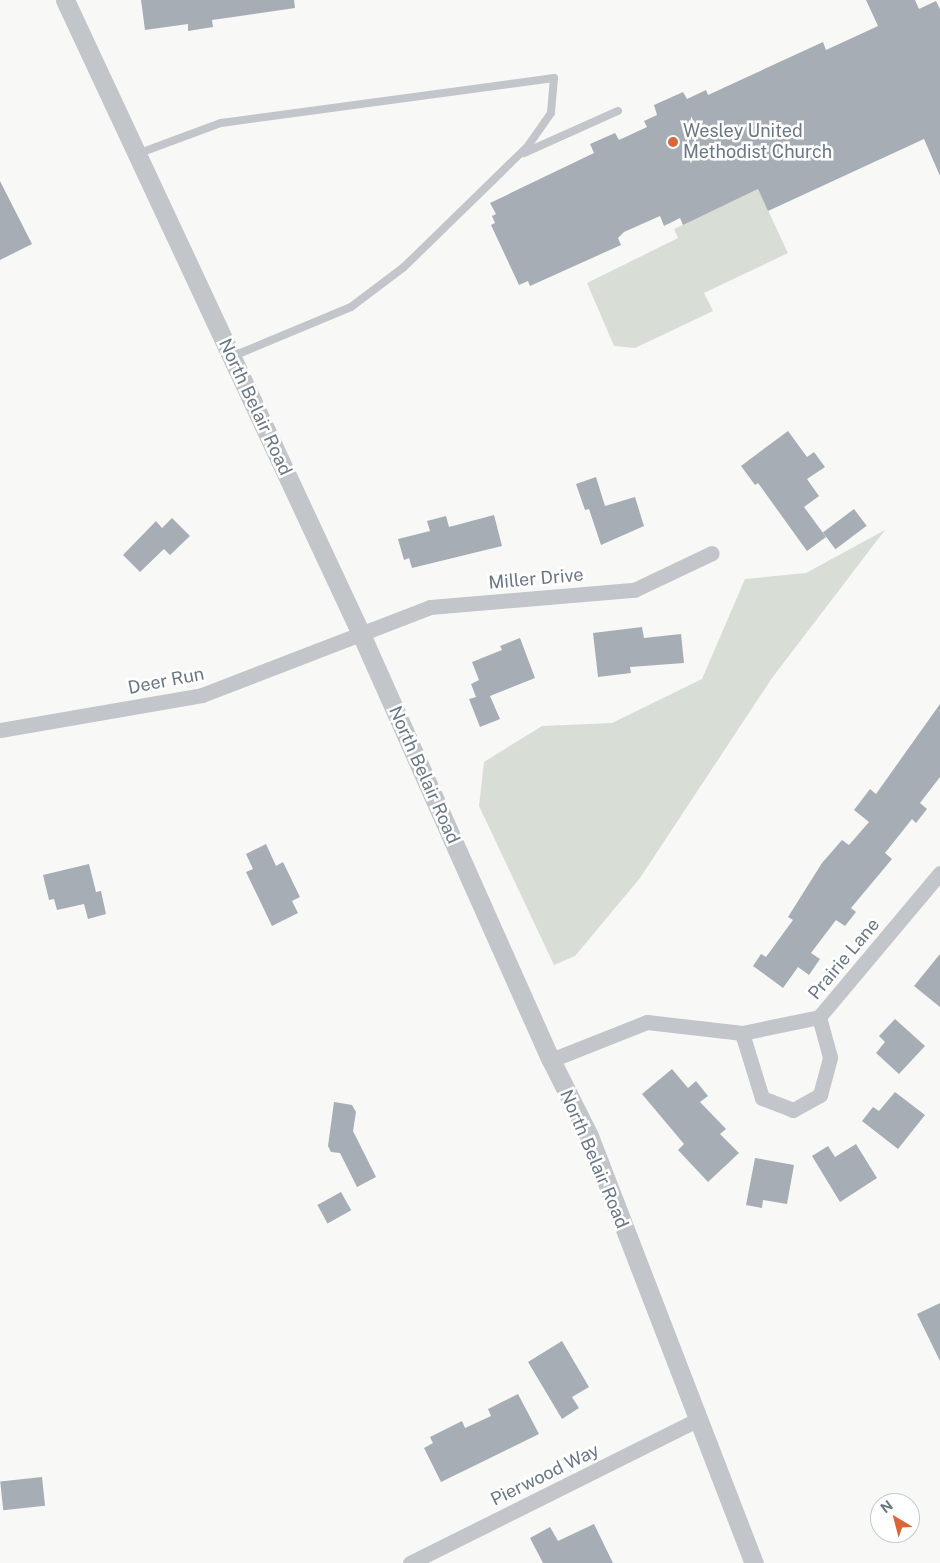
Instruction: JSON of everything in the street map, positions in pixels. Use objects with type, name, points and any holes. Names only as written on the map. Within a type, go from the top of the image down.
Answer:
[{"type":"street","name":"North Belair Road","points":[[65,0],[361,634],[551,1060],[589,1136],[754,1563]]},
{"type":"street","name":"Miller Drive","points":[[361,634],[430,607],[634,590],[712,553]]},
{"type":"street","name":"Deer Run","points":[[0,730],[202,695],[361,634]]},
{"type":"street","name":"Prairie Lane","points":[[551,1060],[647,1022],[742,1034],[819,1017],[937,882]]},
{"type":"street","points":[[742,1034],[762,1098],[793,1110],[820,1095],[830,1057],[819,1017]]},
{"type":"street","name":"Pierwood Way","points":[[410,1563],[698,1420]]},
{"type":"lane","points":[[137,154],[221,124],[554,78],[551,113],[518,155],[432,241],[375,290],[351,307],[231,357]]},
{"type":"lane","points":[[518,155],[618,111]]},
{"type":"shaded area","points":[[758,189],[788,253],[704,293],[713,311],[635,348],[614,346],[587,283],[678,238],[674,229]]},
{"type":"shaded area","points":[[885,530],[772,678],[640,878],[575,956],[554,965],[479,806],[484,762],[542,726],[612,723],[702,679],[745,579],[806,573]]},
{"type":"building","points":[[141,0],[294,0],[295,8],[212,20],[213,27],[188,31],[188,24],[145,30]]},
{"type":"building","name":"Wesley United Methodist Church","points":[[866,0],[915,0],[919,9],[936,1],[940,9],[940,176],[924,139],[768,211],[758,189],[683,225],[680,218],[664,226],[660,216],[624,232],[618,238],[621,245],[530,286],[528,281],[519,285],[491,225],[495,223],[492,216],[496,214],[490,203],[594,153],[590,144],[615,133],[619,140],[647,127],[644,121],[657,115],[654,105],[683,92],[687,99],[706,90],[708,95],[823,42],[826,50],[878,26]]},
{"type":"building","points":[[0,181],[32,244],[0,260]]},
{"type":"building","points":[[788,431],[807,457],[814,452],[825,467],[807,479],[819,496],[804,507],[826,537],[807,551],[758,483],[755,485],[741,466]]},
{"type":"building","points":[[596,477],[605,506],[635,497],[644,526],[601,545],[589,509],[585,510],[576,484]]},
{"type":"building","points":[[854,509],[867,526],[835,549],[823,532]]},
{"type":"building","points":[[494,515],[502,546],[412,568],[409,558],[404,560],[398,539],[430,531],[427,521],[446,516],[449,527]]},
{"type":"building","points":[[172,518],[190,536],[170,555],[164,549],[140,572],[123,555],[156,521],[162,528]]},
{"type":"building","points":[[642,627],[644,638],[681,634],[684,663],[630,667],[631,673],[598,677],[593,633]]},
{"type":"building","points":[[520,638],[535,678],[490,696],[500,719],[480,727],[469,699],[476,697],[471,684],[479,680],[472,662],[502,650],[500,646]]},
{"type":"building","points":[[940,704],[940,777],[920,803],[927,809],[916,823],[912,819],[885,853],[892,859],[851,908],[856,912],[845,926],[836,920],[811,953],[820,959],[809,975],[798,967],[783,988],[753,966],[761,954],[766,957],[793,920],[788,917],[822,863],[842,840],[849,845],[869,822],[854,810],[870,789],[876,794]]},
{"type":"building","points":[[266,844],[276,866],[283,862],[300,897],[292,901],[298,913],[272,926],[246,872],[253,869],[246,854]]},
{"type":"building","points":[[89,864],[96,892],[101,891],[106,914],[88,919],[84,904],[57,910],[54,899],[49,900],[43,875]]},
{"type":"building","points":[[940,954],[940,1007],[914,986]]},
{"type":"building","points":[[895,1019],[925,1046],[899,1074],[876,1053],[885,1042],[879,1036]]},
{"type":"building","points":[[672,1069],[688,1088],[696,1081],[708,1096],[700,1102],[726,1129],[720,1134],[739,1153],[708,1182],[678,1150],[684,1144],[642,1094]]},
{"type":"building","points":[[895,1092],[925,1115],[898,1149],[862,1121],[873,1107],[879,1111]]},
{"type":"building","points":[[334,1102],[352,1105],[356,1112],[353,1131],[376,1177],[357,1187],[340,1153],[331,1152],[328,1146]]},
{"type":"building","points":[[856,1144],[877,1178],[840,1202],[812,1156],[828,1146],[835,1157]]},
{"type":"building","points":[[755,1158],[794,1165],[787,1204],[763,1200],[762,1208],[746,1205]]},
{"type":"building","points":[[341,1192],[351,1210],[328,1223],[317,1205]]},
{"type":"building","points":[[940,1303],[940,1361],[917,1314]]},
{"type":"building","points":[[562,1341],[589,1387],[572,1397],[579,1408],[562,1419],[528,1362]]},
{"type":"building","points":[[518,1394],[539,1434],[441,1482],[424,1448],[433,1443],[430,1437],[462,1421],[465,1428],[491,1416],[488,1409]]},
{"type":"building","points":[[42,1477],[45,1506],[3,1510],[0,1481]]},
{"type":"building","points":[[594,1524],[613,1563],[543,1563],[530,1538],[550,1527],[558,1541]]},
{"type":"place","name":"Wesley United Methodist Church","points":[[673,142]]}]
